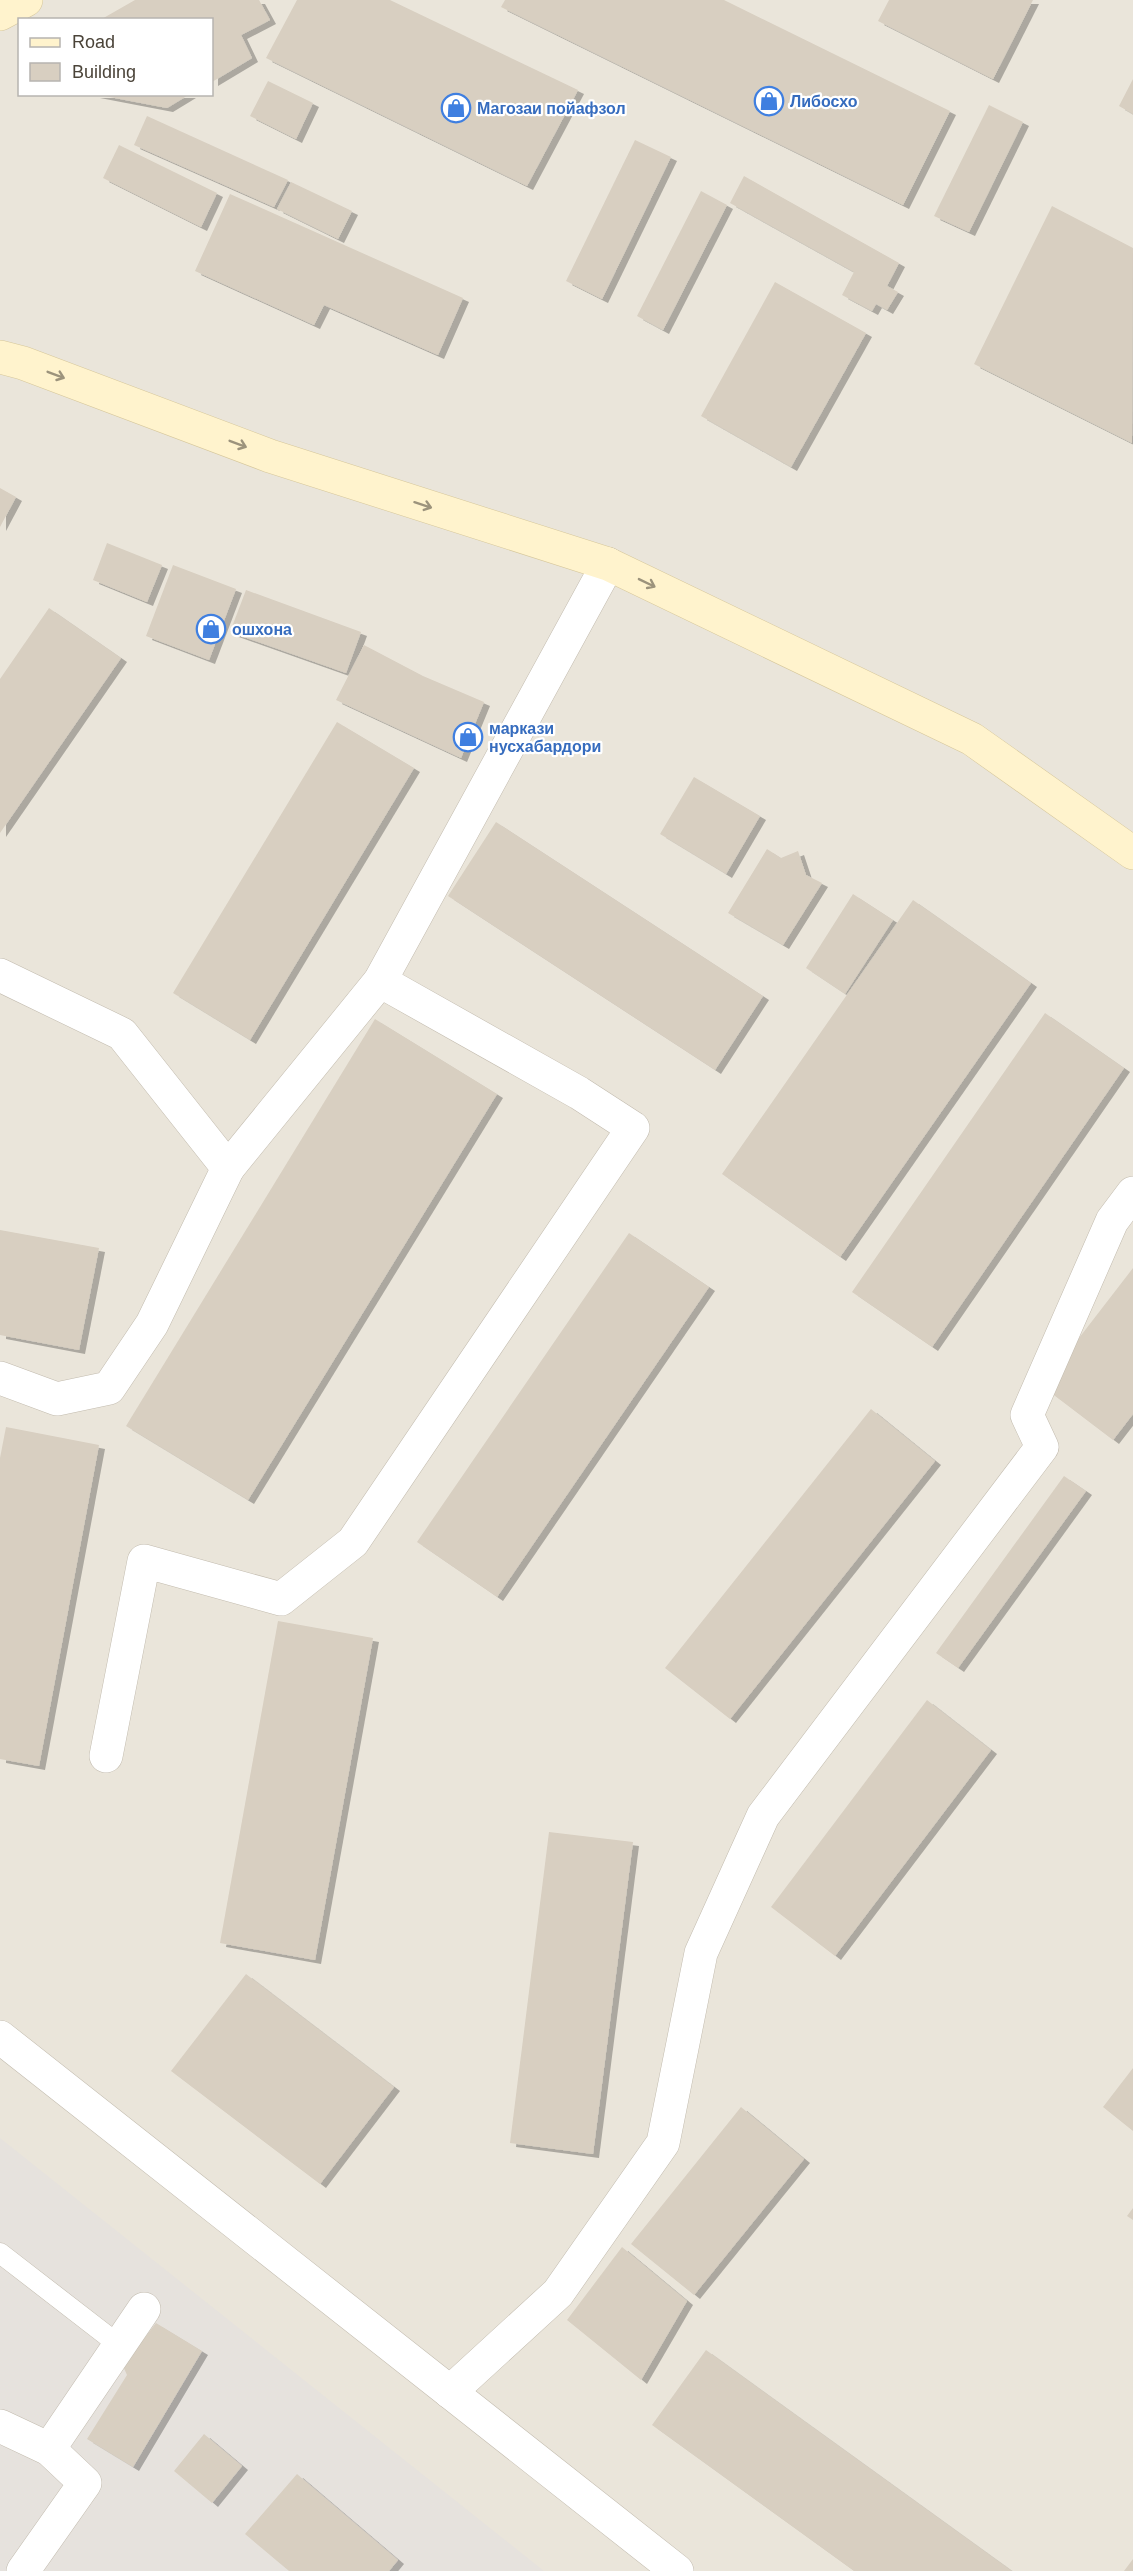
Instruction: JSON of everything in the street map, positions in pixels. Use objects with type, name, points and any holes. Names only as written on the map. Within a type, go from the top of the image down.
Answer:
[{"type":"main road","points":[[0,14],[26,0]]},
{"type":"main road","points":[[0,337],[12,360],[270,456],[608,564],[972,739],[1133,853]]},
{"type":"street","points":[[0,1378],[57,1399],[109,1389],[153,1324],[228,1168],[380,981],[608,564]]},
{"type":"street","points":[[0,975],[122,1034],[228,1168]]},
{"type":"street","points":[[106,1756],[144,1561],[281,1599],[353,1542],[633,1128],[579,1093],[380,981]]},
{"type":"street","points":[[450,2392],[558,2294],[663,2143],[700,1953],[763,1815],[1042,1447],[1027,1415],[1112,1221],[1133,1193]]},
{"type":"street","points":[[0,2037],[677,2571]]},
{"type":"street","points":[[49,2449],[144,2308]]},
{"type":"street","points":[[0,2426],[49,2449],[85,2483],[23,2571]]},
{"type":"lane","points":[[0,2253],[119,2345]]},
{"type":"shaded area","points":[[0,0],[1133,0],[1133,2571],[0,2571]]},
{"type":"shaded area","points":[[0,2138],[544,2571],[0,2571]]},
{"type":"building","points":[[135,0],[259,0],[270,20],[241,35],[252,58],[213,81],[213,18],[104,18]]},
{"type":"building","points":[[297,0],[390,0],[578,90],[527,186],[266,58]]},
{"type":"building","points":[[505,0],[724,0],[950,111],[903,205],[501,7]]},
{"type":"building","points":[[889,0],[1033,0],[993,79],[878,21]]},
{"type":"building","points":[[1133,79],[1133,114],[1119,106]]},
{"type":"building","points":[[268,81],[313,103],[296,139],[250,116]]},
{"type":"building","points":[[104,96],[187,96],[167,108]]},
{"type":"building","points":[[989,105],[1023,122],[969,232],[934,216]]},
{"type":"building","points":[[147,116],[288,180],[274,207],[134,145]]},
{"type":"building","points":[[635,140],[671,157],[602,299],[566,281]]},
{"type":"building","points":[[119,145],[217,193],[201,227],[103,178]]},
{"type":"building","points":[[744,176],[899,263],[887,286],[898,292],[887,310],[876,304],[872,311],[842,295],[854,272],[730,203]]},
{"type":"building","points":[[291,182],[352,211],[338,239],[277,209]]},
{"type":"building","points":[[701,191],[727,205],[663,330],[637,316]]},
{"type":"building","points":[[230,194],[463,298],[438,355],[324,305],[314,325],[195,271]]},
{"type":"building","points":[[1052,206],[1133,248],[1132,443],[974,364]]},
{"type":"building","points":[[775,282],[866,333],[791,467],[701,416]]},
{"type":"building","points":[[0,488],[16,497],[0,527]]},
{"type":"building","points":[[107,543],[162,565],[147,602],[93,580]]},
{"type":"building","points":[[173,565],[236,589],[209,660],[146,636]]},
{"type":"building","points":[[246,590],[361,632],[346,673],[230,632]]},
{"type":"building","points":[[49,608],[121,658],[0,833],[0,679]]},
{"type":"building","points":[[364,645],[423,676],[484,702],[461,758],[336,700]]},
{"type":"building","points":[[337,722],[414,768],[250,1040],[173,993]]},
{"type":"building","points":[[694,777],[760,816],[726,874],[660,834]]},
{"type":"building","points":[[496,822],[763,996],[715,1070],[448,896]]},
{"type":"building","points":[[767,849],[781,858],[798,851],[806,875],[822,883],[783,945],[728,913]]},
{"type":"building","points":[[853,894],[893,920],[845,994],[806,968]]},
{"type":"building","points":[[913,900],[1031,983],[840,1257],[722,1174]]},
{"type":"building","points":[[1045,1013],[1124,1068],[932,1347],[852,1292]]},
{"type":"building","points":[[375,1019],[497,1094],[248,1500],[126,1426]]},
{"type":"building","points":[[0,1230],[99,1248],[79,1350],[0,1335]]},
{"type":"building","points":[[629,1233],[709,1287],[497,1597],[417,1542]]},
{"type":"building","points":[[1133,1268],[1133,1414],[1113,1440],[1042,1386]]},
{"type":"building","points":[[871,1409],[935,1461],[730,1719],[665,1668]]},
{"type":"building","points":[[6,1427],[99,1445],[39,1766],[0,1759],[0,1458]]},
{"type":"building","points":[[1064,1476],[1086,1491],[958,1668],[936,1653]]},
{"type":"building","points":[[278,1621],[373,1638],[315,1960],[220,1943]]},
{"type":"building","points":[[927,1700],[991,1750],[835,1956],[771,1907]]},
{"type":"building","points":[[549,1832],[633,1842],[593,2154],[510,2143]]},
{"type":"building","points":[[246,1974],[394,2087],[320,2184],[171,2071]]},
{"type":"building","points":[[1133,2068],[1133,2131],[1103,2107]]},
{"type":"building","points":[[741,2107],[804,2159],[694,2295],[631,2244]]},
{"type":"building","points":[[1133,2208],[1133,2220],[1127,2216]]},
{"type":"building","points":[[622,2247],[687,2301],[641,2380],[567,2320]]},
{"type":"building","points":[[156,2323],[202,2351],[133,2467],[87,2439],[127,2375],[123,2366]]},
{"type":"building","points":[[706,2350],[1012,2571],[854,2571],[652,2425]]},
{"type":"building","points":[[204,2434],[242,2466],[212,2503],[174,2471]]},
{"type":"building","points":[[297,2474],[398,2560],[389,2571],[289,2571],[245,2534]]},
{"type":"building","points":[[1133,2559],[1133,2571],[1124,2571]]},
{"type":"place","name":"Либосхо","points":[[769,101]]},
{"type":"place","name":"Магозаи пойафзол","points":[[456,108]]},
{"type":"place","name":"ошхона","points":[[211,629]]},
{"type":"place","name":"маркази нусхабардори","points":[[468,737]]}]
